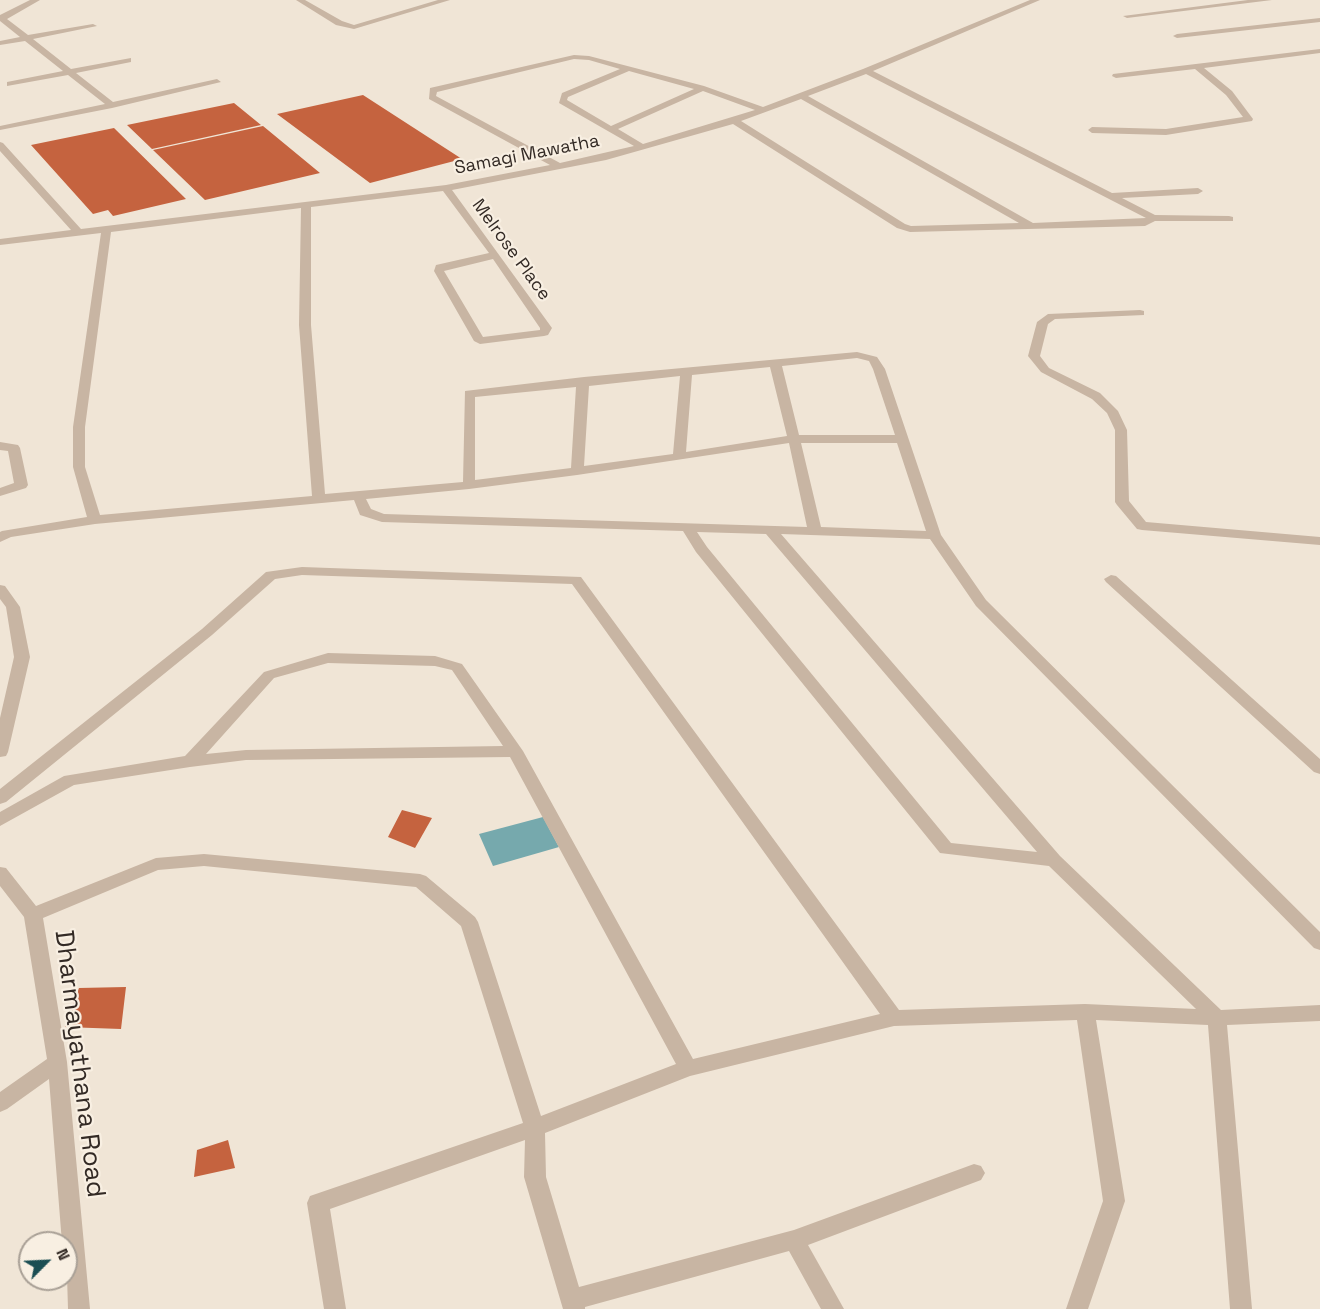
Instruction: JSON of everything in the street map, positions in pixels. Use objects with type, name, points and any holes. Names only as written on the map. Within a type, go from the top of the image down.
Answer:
[{"type":"street","points":[[36,0],[1,17],[112,105]]},
{"type":"street","points":[[300,0],[339,23],[354,27],[446,0]]},
{"type":"street","name":"Samagi Mawatha","points":[[0,242],[78,232],[106,231],[446,188],[560,166],[642,147],[734,121],[802,96],[1036,0]]},
{"type":"street","points":[[1127,16],[1268,0]]},
{"type":"street","points":[[1177,36],[1320,20]]},
{"type":"street","points":[[0,43],[93,26]]},
{"type":"street","points":[[1116,76],[1320,51]]},
{"type":"street","points":[[560,166],[432,97],[434,90],[574,57],[589,58],[701,88],[764,110]]},
{"type":"street","points":[[10,84],[128,60]]},
{"type":"street","points":[[1092,130],[1166,132],[1200,124],[1249,119],[1229,93],[1198,67]]},
{"type":"street","points":[[627,69],[565,95],[562,101],[642,147]]},
{"type":"street","points":[[866,71],[1152,218],[1229,219]]},
{"type":"street","points":[[3,128],[217,82]]},
{"type":"street","points":[[611,129],[701,88]]},
{"type":"street","points":[[802,96],[1032,226]]},
{"type":"street","points":[[734,121],[901,226],[927,230],[1145,223],[1152,218]]},
{"type":"street","points":[[0,145],[78,232]]},
{"type":"street","name":"Melrose Place","points":[[446,188],[496,255],[546,328],[544,333],[480,341],[439,272],[440,267],[496,255]]},
{"type":"street","points":[[1110,196],[1198,191]]},
{"type":"street","points":[[306,206],[305,325],[319,497]]},
{"type":"street","points":[[95,520],[79,467],[79,427],[106,231]]},
{"type":"street","points":[[1140,313],[1052,316],[1043,322],[1034,356],[1045,370],[1096,396],[1112,411],[1121,430],[1122,502],[1142,526],[1320,541]]},
{"type":"street","points":[[469,485],[469,394],[857,355],[873,360],[879,369],[934,536],[981,603],[1320,943]]},
{"type":"street","points":[[775,363],[815,532]]},
{"type":"street","points":[[678,457],[686,395],[686,372]]},
{"type":"street","points":[[577,471],[581,392],[584,381]]},
{"type":"street","points":[[0,538],[7,534],[95,520],[319,497],[359,497],[469,485],[793,439],[902,439]]},
{"type":"street","points":[[0,446],[14,448],[21,485],[0,492]]},
{"type":"street","points":[[359,497],[365,512],[382,518],[687,526],[934,536]]},
{"type":"street","points":[[687,526],[701,549],[946,849],[1054,860]]},
{"type":"street","points":[[770,530],[1054,860],[1217,1018],[1241,1309]]},
{"type":"street","points":[[0,798],[207,632],[271,575],[302,571],[576,580],[894,1018]]},
{"type":"street","points":[[1111,579],[1320,768]]},
{"type":"street","points":[[0,589],[21,657],[0,752]]},
{"type":"street","points":[[190,761],[269,675],[328,658],[435,661],[457,667],[515,751],[688,1068]]},
{"type":"street","points":[[0,820],[70,780],[190,761],[246,755],[515,751]]},
{"type":"street","points":[[33,915],[156,864],[204,860],[420,881],[469,922],[535,1128],[535,1177],[572,1304],[794,1240],[974,1173]]},
{"type":"street","name":"Dharmayathana Road","points":[[0,873],[33,915],[57,1062],[79,1309]]},
{"type":"street","points":[[1077,1309],[1114,1201],[1085,1012]]},
{"type":"street","points":[[335,1309],[318,1203],[535,1128],[688,1068],[894,1018],[1085,1012],[1217,1018],[1320,1013]]},
{"type":"street","points":[[0,1103],[57,1062]]},
{"type":"street","points":[[794,1240],[833,1309]]},
{"type":"water","points":[[543,817],[559,847],[493,866],[479,834]]},
{"type":"building","points":[[363,95],[462,159],[370,183],[277,114]]},
{"type":"building","points":[[234,103],[261,125],[152,149],[127,125]]},
{"type":"building","points":[[263,126],[320,173],[205,200],[153,150]]},
{"type":"building","points":[[114,128],[186,199],[113,216],[108,210],[93,214],[31,145]]},
{"type":"building","points":[[402,810],[432,818],[415,848],[388,837]]},
{"type":"building","points":[[126,987],[121,1029],[65,1027],[79,988]]},
{"type":"building","points":[[228,1140],[235,1168],[194,1177],[197,1150]]}]
